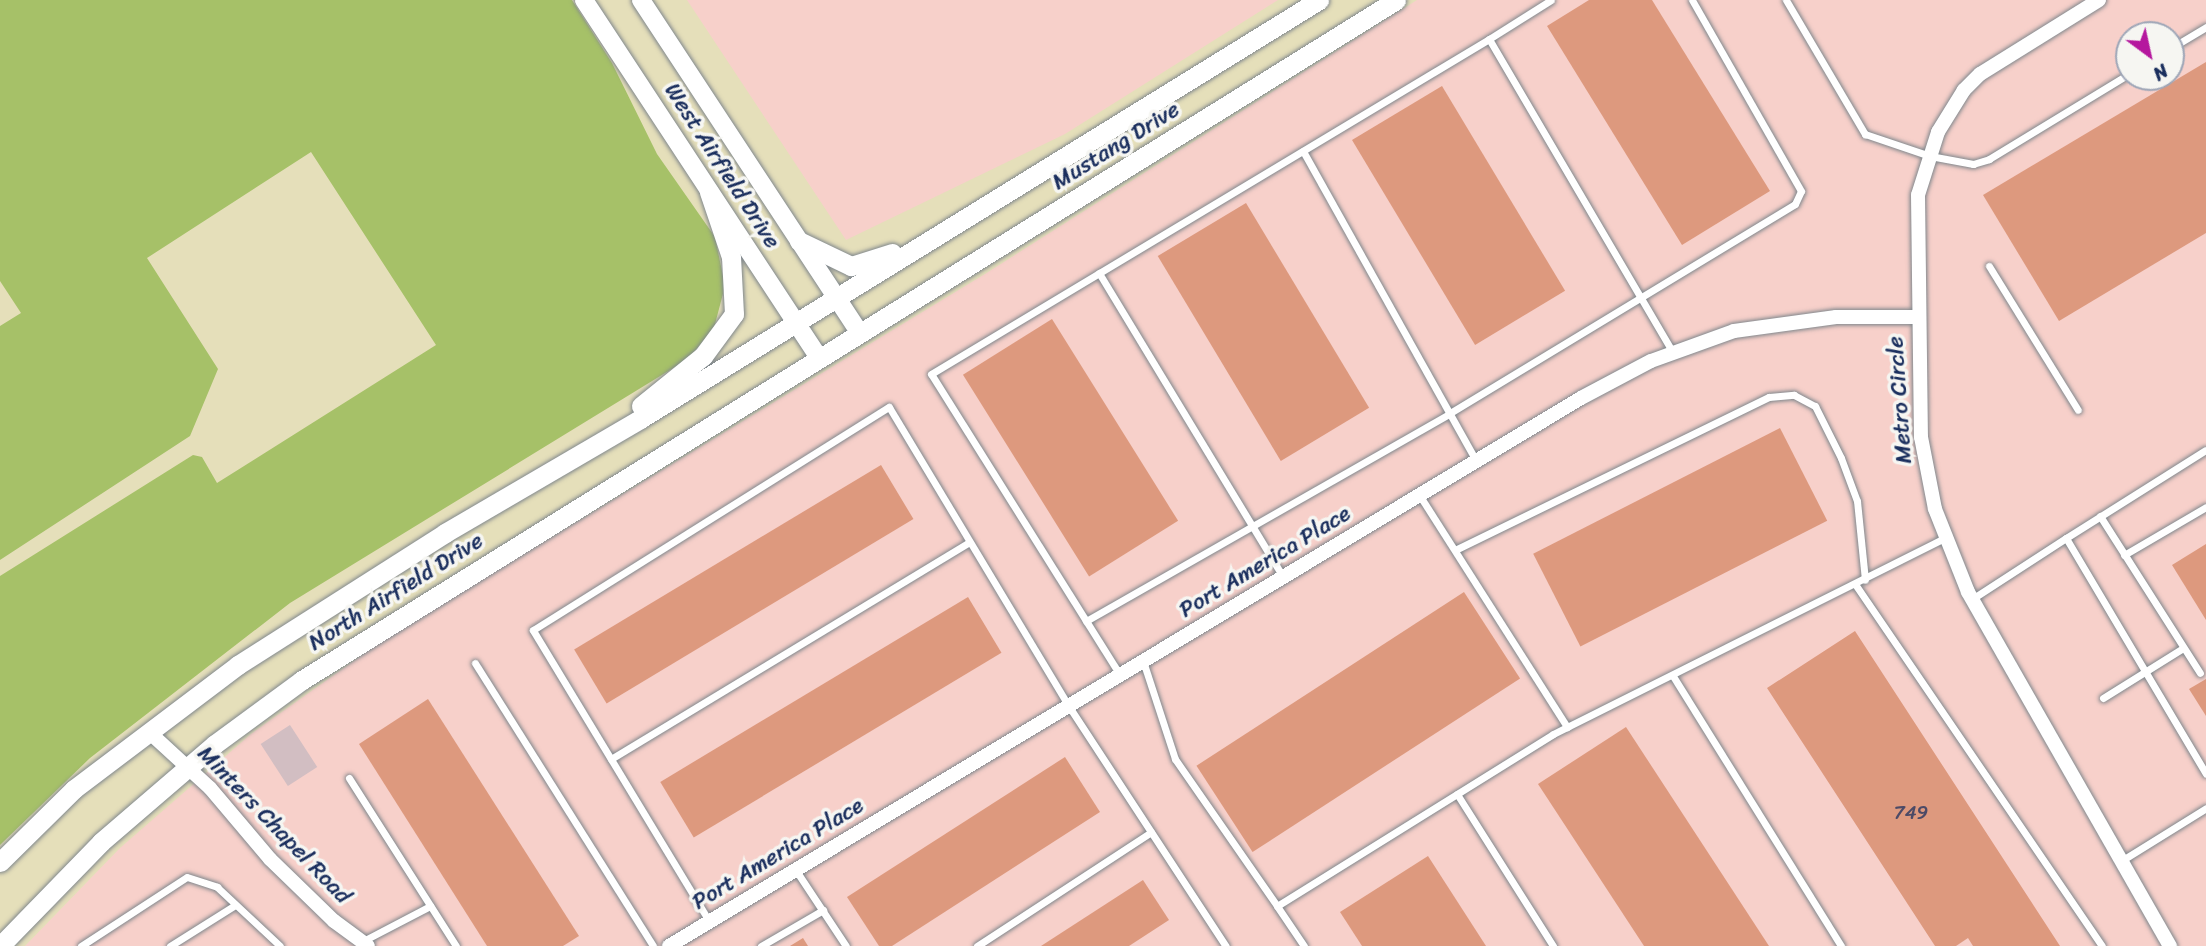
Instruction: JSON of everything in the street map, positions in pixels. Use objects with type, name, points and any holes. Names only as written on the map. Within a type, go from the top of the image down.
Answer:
[{"type":"main road","name":"Mustang Drive","points":[[836,298],[1319,0]]},
{"type":"main road","name":"Mustang Drive","points":[[860,333],[1396,0]]},
{"type":"main road","points":[[799,241],[851,266],[874,262],[1043,171]]},
{"type":"main road","points":[[574,457],[703,356],[733,314],[731,257],[709,192]]},
{"type":"main road","name":"North Airfield Drive","points":[[0,862],[74,789],[250,658],[836,298]]},
{"type":"main road","name":"North Airfield Drive","points":[[0,946],[101,842],[186,767],[357,644],[860,333]]},
{"type":"street","name":"West Airfield Drive","points":[[584,0],[819,358]]},
{"type":"street","name":"West Airfield Drive","points":[[641,0],[860,333]]},
{"type":"street","name":"Metro Circle","points":[[2099,0],[1980,75],[1964,90],[1938,132],[1918,195],[1917,317],[1921,437],[1945,538],[1972,599],[2170,946]]},
{"type":"street","name":"Port America Place","points":[[669,946],[1581,398],[1672,351],[1734,331],[1797,321],[1917,317]]},
{"type":"street","name":"Minters Chapel Road","points":[[149,732],[186,767],[270,859],[365,944]]},
{"type":"lane","points":[[1120,675],[931,374],[1551,0]]},
{"type":"lane","points":[[1086,621],[1450,413],[1795,204],[1801,191],[1692,0]]},
{"type":"lane","points":[[1786,0],[1865,134],[1930,156],[1973,164],[1989,159],[2115,82]]},
{"type":"lane","points":[[2185,40],[2206,27]]},
{"type":"lane","points":[[1489,39],[1672,351]]},
{"type":"lane","points":[[1303,151],[1477,461]]},
{"type":"lane","points":[[1989,266],[2078,410]]},
{"type":"lane","points":[[1099,273],[1283,578]]},
{"type":"lane","points":[[1455,550],[1769,397],[1794,396],[1815,406],[1841,458],[1857,501],[1865,580]]},
{"type":"lane","points":[[709,922],[533,630],[889,407],[1068,705],[1223,946]]},
{"type":"lane","points":[[1972,599],[2206,450]]},
{"type":"lane","points":[[1420,496],[1567,727]]},
{"type":"lane","points":[[2124,555],[2206,507]]},
{"type":"lane","points":[[2100,516],[2200,673]]},
{"type":"lane","points":[[1277,906],[1567,727],[1945,538]]},
{"type":"lane","points":[[2066,538],[2206,774]]},
{"type":"lane","points":[[611,759],[970,542]]},
{"type":"lane","points":[[1855,584],[2102,946]]},
{"type":"lane","points":[[2104,698],[2183,648]]},
{"type":"lane","points":[[1143,661],[1175,760],[1304,946]]},
{"type":"lane","points":[[475,663],[653,946]]},
{"type":"lane","points":[[1673,676],[1841,946]]},
{"type":"lane","points":[[349,778],[456,946]]},
{"type":"lane","points":[[1457,794],[1553,946]]},
{"type":"lane","points":[[2121,861],[2206,808]]},
{"type":"lane","points":[[977,946],[1151,832]]},
{"type":"lane","points":[[795,869],[846,946]]},
{"type":"lane","points":[[81,946],[187,877],[217,887],[280,946]]},
{"type":"lane","points":[[170,946],[235,905]]},
{"type":"lane","points":[[365,944],[430,906]]},
{"type":"lane","points":[[761,946],[823,910]]},
{"type":"shaded area","points":[[687,0],[1278,0],[1065,134],[846,240]]},
{"type":"shaded area","points":[[1417,0],[2206,0],[2206,946],[25,946],[120,848],[251,734],[389,636],[985,274]]},
{"type":"shaded area","points":[[290,725],[317,767],[288,786],[261,744]]},
{"type":"green space","points":[[0,0],[572,0],[612,63],[657,154],[715,237],[725,286],[714,328],[688,359],[290,603],[90,758],[0,845],[0,576],[193,455],[202,457],[217,483],[436,345],[311,152],[147,258],[218,369],[190,436],[0,560],[0,326],[21,313],[0,281]]},
{"type":"building","points":[[1589,0],[1652,0],[1770,191],[1682,245],[1547,26]]},
{"type":"building","points":[[2206,62],[2206,233],[2059,321],[1983,195],[2157,91],[2185,91],[2185,75]]},
{"type":"building","points":[[1442,86],[1565,291],[1475,345],[1352,140]]},
{"type":"building","points":[[1246,203],[1369,408],[1281,461],[1158,256]]},
{"type":"building","points":[[1052,319],[1178,521],[1089,576],[963,375]]},
{"type":"building","points":[[1780,428],[1827,521],[1580,646],[1533,554]]},
{"type":"building","points":[[881,465],[913,519],[607,703],[574,649]]},
{"type":"building","points":[[2206,544],[2206,620],[2172,565]]},
{"type":"building","points":[[1464,592],[1520,678],[1253,852],[1196,766]]},
{"type":"building","points":[[968,597],[1001,653],[694,838],[660,782]]},
{"type":"building","points":[[1855,631],[2060,946],[1973,946],[1968,938],[1956,946],[1935,946],[1767,688]]},
{"type":"building","points":[[2206,679],[2206,716],[2189,689]]},
{"type":"building","points":[[428,699],[579,936],[563,946],[487,946],[359,744]]},
{"type":"building","points":[[1626,727],[1769,946],[1644,946],[1538,784]]},
{"type":"building","points":[[1065,757],[1100,812],[892,946],[879,946],[847,897]]},
{"type":"building","points":[[1428,856],[1486,946],[1362,946],[1340,912]]},
{"type":"building","points":[[1143,880],[1169,920],[1129,946],[1041,946]]},
{"type":"building","points":[[803,938],[808,946],[790,946]]}]
